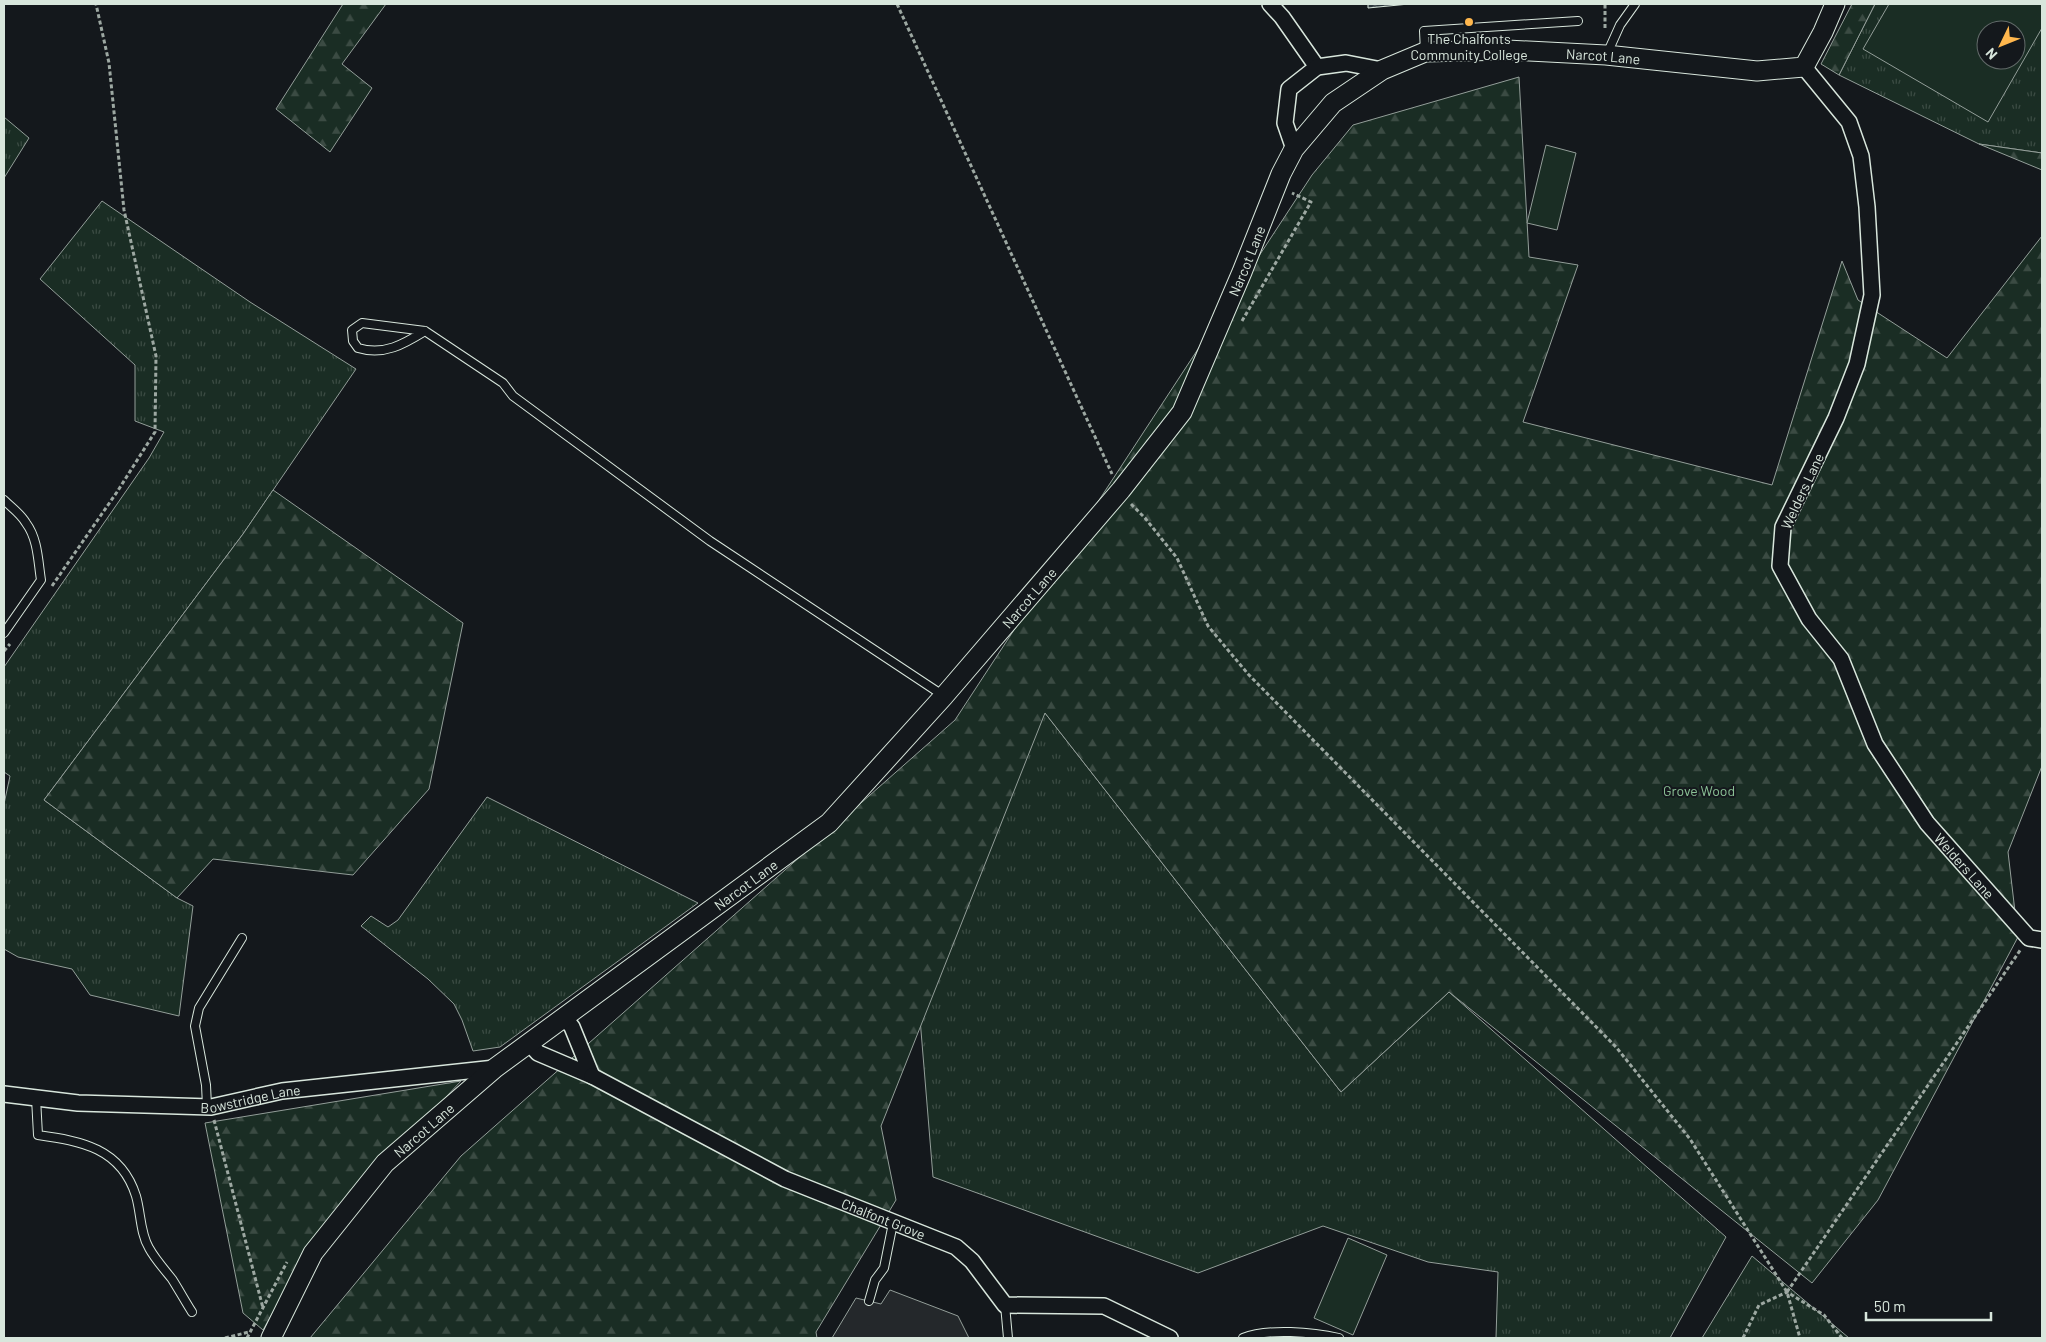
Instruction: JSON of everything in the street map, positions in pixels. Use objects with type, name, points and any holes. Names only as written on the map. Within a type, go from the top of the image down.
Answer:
[{"type":"street","points":[[1270,4],[1282,17],[1317,67]]},
{"type":"street","points":[[1804,67],[1824,32],[1835,4]]},
{"type":"street","name":"Narcot Lane","points":[[271,1338],[313,1252],[385,1163],[495,1068],[829,823],[1129,496],[1182,412],[1242,272],[1275,185],[1294,149],[1333,103],[1382,70],[1425,52],[1507,50],[1606,55],[1757,71],[1804,67]]},
{"type":"street","points":[[1294,149],[1285,123],[1290,88],[1317,67],[1346,63],[1382,70]]},
{"type":"street","name":"Welders Lane","points":[[1804,67],[1849,122],[1861,156],[1867,207],[1872,295],[1857,364],[1836,418],[1783,527],[1780,566],[1809,620],[1841,659],[1875,744],[1927,823],[2035,939]]},
{"type":"street","points":[[565,1018],[572,1028],[592,1076]]},
{"type":"street","name":"Chalfont Grove","points":[[530,1044],[538,1052],[592,1076],[785,1180],[956,1248],[972,1261],[1005,1305]]},
{"type":"street","name":"Bowstridge Lane","points":[[4,1094],[78,1103],[209,1107],[282,1091],[495,1068]]},
{"type":"street","points":[[1005,1305],[1104,1306],[1170,1338]]},
{"type":"lane","points":[[1606,55],[1620,25],[1635,4]]},
{"type":"lane","points":[[1425,52],[1424,31],[1578,22]]},
{"type":"lane","points":[[425,331],[398,347],[368,351],[358,348],[353,341],[352,330],[362,323],[425,331],[503,382],[513,396],[710,541],[944,696]]},
{"type":"lane","points":[[4,500],[26,522],[32,534],[36,546],[41,580],[4,633]]},
{"type":"lane","points":[[209,1107],[195,1026],[199,1008],[242,938]]},
{"type":"lane","points":[[36,1098],[38,1135],[73,1140],[93,1147],[111,1158],[124,1173],[135,1194],[144,1236],[149,1248],[192,1312]]},
{"type":"lane","points":[[869,1301],[875,1280],[884,1268],[893,1222]]},
{"type":"lane","points":[[1005,1305],[1008,1338]]},
{"type":"lane","points":[[1243,1338],[1249,1335],[1288,1332],[1328,1335],[1339,1338]]},
{"type":"path","points":[[53,585],[117,492],[155,432],[156,356],[124,210],[109,63],[96,4]]},
{"type":"path","points":[[897,4],[1114,478],[1177,558],[1208,626],[1248,674],[1616,1047],[1690,1139],[1788,1292],[1800,1338]]},
{"type":"path","points":[[1238,328],[1310,202],[1275,185]]},
{"type":"path","points":[[1124,510],[1129,496]]},
{"type":"path","points":[[1743,1338],[1759,1305],[1788,1292],[2035,939]]},
{"type":"path","points":[[209,1107],[263,1308]]},
{"type":"path","points":[[246,1338],[289,1258],[303,1270]]},
{"type":"path","points":[[1788,1292],[1824,1315],[1842,1338]]},
{"type":"path","points":[[226,1338],[249,1332]]},
{"type":"green space","points":[[343,4],[386,4],[342,64],[372,88],[330,152],[276,109]]},
{"type":"green space","points":[[1852,4],[1875,4],[1839,75],[1821,64]]},
{"type":"green space","points":[[1875,4],[2042,4],[2042,153],[1979,144],[1839,75]]},
{"type":"green space","points":[[1889,4],[2042,4],[2042,28],[2026,56],[2026,20],[1976,20],[1976,70],[2018,70],[1988,122],[1863,49]]},
{"type":"green space","name":"Grove Wood","points":[[1519,77],[1529,257],[1578,265],[1523,422],[1772,485],[1842,261],[1858,300],[1947,358],[2042,236],[2042,766],[2008,852],[2018,937],[1878,1200],[1812,1283],[1449,992],[1341,1092],[1045,713],[881,1126],[896,1200],[816,1332],[817,1338],[310,1338],[461,1156],[955,720],[1312,175],[1353,125]]},
{"type":"green space","points":[[4,117],[29,138],[4,178]]},
{"type":"green space","points":[[1979,144],[2042,153],[2042,170]]},
{"type":"green space","points":[[1546,145],[1576,153],[1557,230],[1527,223]]},
{"type":"green space","points":[[102,201],[250,302],[356,369],[243,534],[44,800],[177,898],[193,906],[179,1016],[90,995],[72,969],[18,957],[4,949],[4,804],[10,776],[4,772],[4,667],[149,458],[164,432],[135,421],[135,365],[40,279]]},
{"type":"green space","points":[[273,490],[463,623],[429,789],[353,875],[213,859],[177,898],[44,800],[243,534]]},
{"type":"green space","points":[[1045,713],[1341,1092],[1449,992],[1726,1237],[1670,1338],[1496,1338],[1498,1272],[1428,1262],[1323,1226],[1198,1273],[933,1177],[912,921]]},
{"type":"green space","points":[[487,797],[698,903],[500,1047],[473,1051],[454,1004],[428,979],[361,926],[371,916],[388,927],[398,920]]},
{"type":"green space","points":[[461,1081],[316,1236],[263,1330],[243,1313],[205,1123]]},
{"type":"green space","points":[[1348,1238],[1387,1255],[1353,1335],[1314,1318]]},
{"type":"green space","points":[[1752,1256],[1849,1338],[1702,1338]]},
{"type":"shaded area","points":[[890,1290],[958,1316],[969,1338],[832,1338],[856,1298],[881,1304]]},
{"type":"building","points":[[1368,4],[1409,4],[1368,8]]},
{"type":"place","name":"The Chalfonts Community College","points":[[1469,22]]}]
